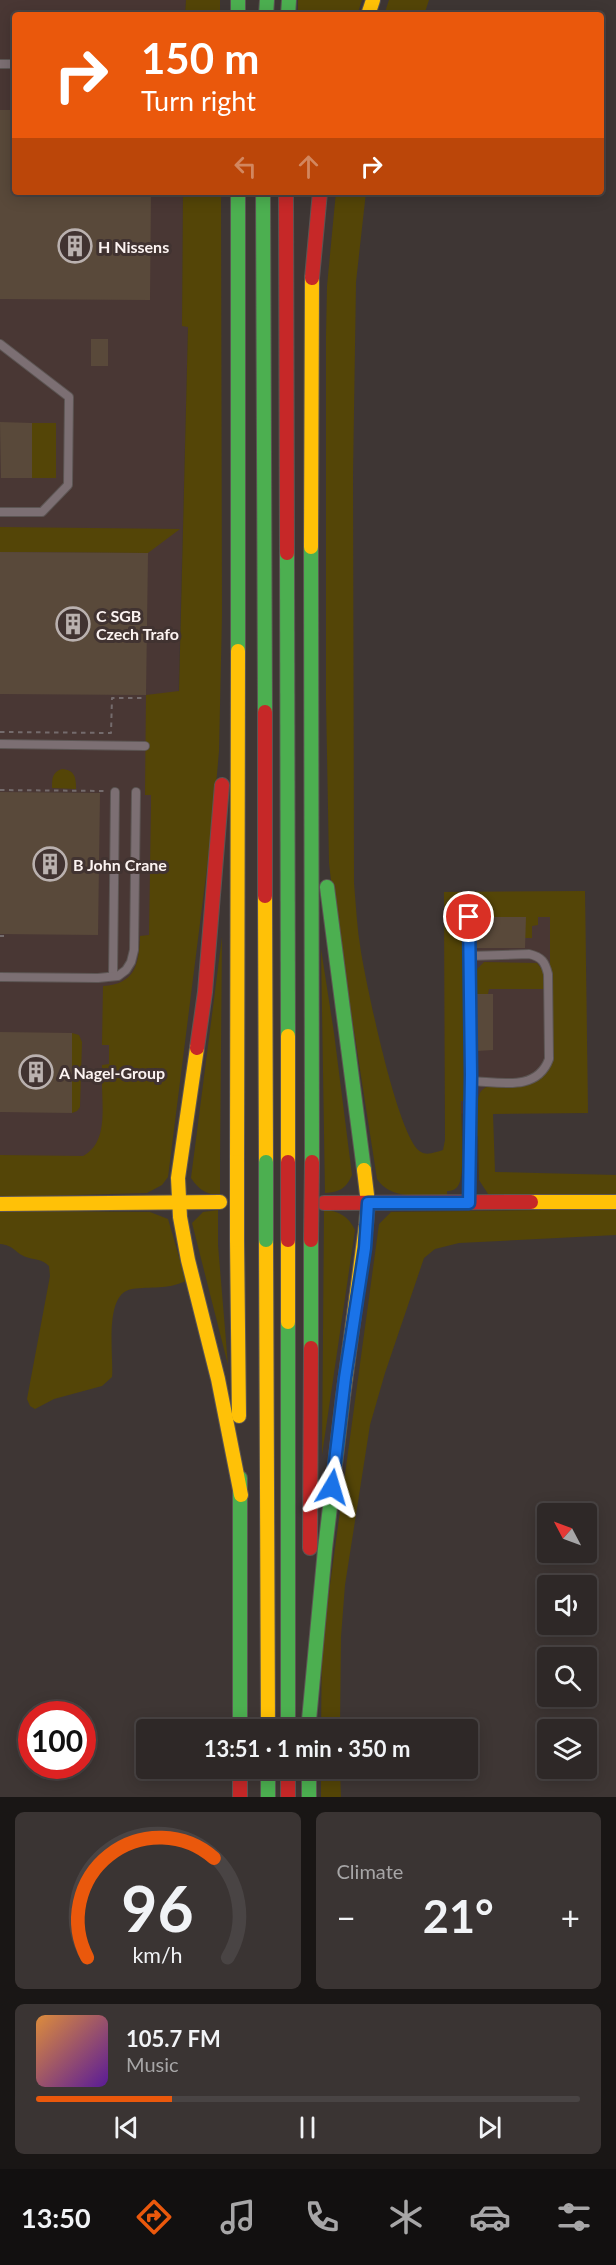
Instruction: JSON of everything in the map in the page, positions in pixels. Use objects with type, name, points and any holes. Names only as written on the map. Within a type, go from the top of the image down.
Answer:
[{"type":"main road","points":[[238,195],[237,1240],[241,1495],[240,1719]]},
{"type":"main road","points":[[263,195],[268,1719]]},
{"type":"main road","points":[[286,195],[288,1719]]},
{"type":"main road","points":[[309,1719],[312,1162],[311,286],[320,195]]},
{"type":"main road","points":[[237,587],[205,992],[178,1178],[177,1203],[218,1374],[241,1495]]},
{"type":"main road","points":[[309,1719],[324,1549],[345,1378],[365,1248],[368,1203],[312,769]]},
{"type":"main road","points":[[324,1203],[616,1202]]},
{"type":"main road","points":[[0,1204],[220,1203]]},
{"type":"main road","points":[[240,1779],[240,1797]]},
{"type":"main road","points":[[268,1779],[268,1797]]},
{"type":"main road","points":[[288,1779],[288,1797]]},
{"type":"main road","points":[[309,1779],[309,1797]]},
{"type":"lane","points":[[0,344],[9,348],[69,397],[68,485],[42,512],[0,512]]},
{"type":"lane","points":[[0,744],[145,746]]},
{"type":"lane","points":[[113,976],[115,792]]},
{"type":"lane","points":[[0,977],[117,976],[126,970],[134,950],[136,792]]},
{"type":"lane","points":[[469,917],[471,1082],[469,1203]]},
{"type":"lane","points":[[469,956],[529,954],[538,956],[545,962],[548,974],[549,1059],[546,1069],[532,1080],[471,1082]]},
{"type":"path","points":[[0,732],[111,733],[112,698],[142,698]]},
{"type":"path","points":[[0,790],[115,792]]},
{"type":"shaded area","points":[[0,0],[186,0],[185,12],[12,12],[12,195],[183,195],[182,325],[188,326],[177,751],[119,1155],[0,1167]]},
{"type":"shaded area","points":[[186,0],[220,0],[220,12],[185,12]]},
{"type":"shaded area","points":[[298,0],[362,0],[358,12],[298,12]]},
{"type":"shaded area","points":[[389,0],[429,0],[425,12],[385,12]]},
{"type":"shaded area","points":[[183,195],[221,195],[222,615],[219,751],[213,820],[168,1177],[162,1185],[147,1193],[0,1197],[0,1155],[83,1156],[92,1150],[101,1131],[102,1076],[109,1079],[109,1075],[102,1075],[102,1065],[109,1064],[109,1045],[102,1045],[103,986],[129,977],[136,964],[140,936],[149,935],[151,795],[145,795],[146,695],[179,691],[188,327],[182,326]]},
{"type":"shaded area","points":[[336,195],[366,195],[356,282],[353,474],[354,883],[358,935],[364,969],[393,1091],[412,1141],[421,1152],[429,1154],[443,1150],[445,1140],[444,892],[585,891],[588,1113],[493,1114],[495,1172],[616,1175],[616,1195],[488,1194],[479,1180],[476,1103],[478,1103],[479,1095],[483,1089],[497,1084],[534,1083],[550,1066],[550,917],[538,917],[538,925],[532,926],[532,938],[525,938],[525,917],[463,917],[464,1101],[461,1101],[461,1178],[457,1188],[447,1191],[447,1195],[418,1196],[391,1191],[377,1179],[329,863],[326,700],[327,286]]},
{"type":"shaded area","points":[[32,423],[56,423],[56,478],[32,478]]},
{"type":"shaded area","points":[[0,527],[180,529],[148,553],[0,552]]},
{"type":"shaded area","points":[[62,769],[74,775],[76,789],[52,788],[54,774]]},
{"type":"shaded area","points":[[585,891],[588,1113],[445,1114],[444,892]]},
{"type":"shaded area","points":[[222,937],[220,1196],[203,1191],[191,1178]]},
{"type":"shaded area","points":[[321,949],[352,1175],[342,1189],[325,1193]]},
{"type":"shaded area","points":[[484,962],[537,963],[544,972],[544,989],[489,989],[488,994],[477,994],[477,969]]},
{"type":"shaded area","points":[[72,1033],[79,1035],[82,1042],[80,1107],[72,1113]]},
{"type":"shaded area","points":[[616,1209],[616,1235],[459,1243],[435,1249],[424,1258],[370,1425],[345,1585],[341,1637],[340,1719],[321,1719],[322,1644],[379,1224],[391,1212]]},
{"type":"shaded area","points":[[218,1210],[218,1245],[228,1365],[192,1223],[203,1212]]},
{"type":"shaded area","points":[[324,1210],[342,1215],[355,1230],[322,1455]]},
{"type":"shaded area","points":[[0,1211],[150,1212],[168,1219],[186,1281],[165,1287],[132,1289],[123,1293],[113,1313],[112,1377],[102,1386],[54,1399],[35,1409],[30,1406],[27,1399],[50,1276],[49,1266],[0,1244]]},
{"type":"shaded area","points":[[321,1779],[340,1779],[341,1797],[321,1797]]},
{"type":"building","name":"H Nissens","points":[[0,110],[12,110],[12,195],[151,195],[150,300],[0,299]]},
{"type":"building","points":[[91,339],[108,339],[108,366],[91,366]]},
{"type":"building","points":[[0,422],[32,423],[32,478],[1,478]]},
{"type":"building","name":"C SGB Czech Trafo","points":[[0,552],[148,553],[146,695],[0,694]]},
{"type":"building","name":"B John Crane","points":[[0,792],[100,793],[98,935],[0,934]]},
{"type":"building","points":[[477,917],[526,917],[525,948],[477,948]]},
{"type":"building","points":[[477,994],[493,994],[493,1050],[477,1051]]},
{"type":"building","name":"A Nagel-Group","points":[[0,1032],[72,1033],[72,1113],[0,1112]]},
{"type":"traffic: fast","points":[[238,0],[238,12]]},
{"type":"traffic: fast","points":[[266,12],[267,0]]},
{"type":"traffic: fast","points":[[288,12],[289,0]]},
{"type":"traffic: fast","points":[[238,195],[238,651]]},
{"type":"traffic: fast","points":[[263,195],[265,712]]},
{"type":"traffic: fast","points":[[311,547],[312,1162]]},
{"type":"traffic: fast","points":[[287,553],[288,1036]]},
{"type":"traffic: fast","points":[[327,887],[364,1170]]},
{"type":"traffic: fast","points":[[266,1162],[266,1240]]},
{"type":"traffic: fast","points":[[311,1240],[311,1348]]},
{"type":"traffic: fast","points":[[288,1322],[288,1719]]},
{"type":"traffic: fast","points":[[309,1719],[325,1549],[343,1397]]},
{"type":"traffic: fast","points":[[240,1478],[240,1719]]},
{"type":"traffic: fast","points":[[268,1779],[268,1797]]},
{"type":"traffic: fast","points":[[309,1779],[309,1797]]},
{"type":"traffic: slow","points":[[369,12],[373,0]]},
{"type":"traffic: slow","points":[[311,547],[312,278]]},
{"type":"traffic: slow","points":[[237,1162],[238,651]]},
{"type":"traffic: slow","points":[[265,896],[266,1162]]},
{"type":"traffic: slow","points":[[288,1036],[288,1162]]},
{"type":"traffic: slow","points":[[197,1048],[178,1178],[180,1217],[188,1260],[218,1379],[241,1495]]},
{"type":"traffic: slow","points":[[237,1162],[237,1240]]},
{"type":"traffic: slow","points":[[343,1397],[366,1225],[368,1203],[364,1170]]},
{"type":"traffic: slow","points":[[0,1204],[220,1202]]},
{"type":"traffic: slow","points":[[531,1202],[616,1202]]},
{"type":"traffic: slow","points":[[237,1240],[239,1416]]},
{"type":"traffic: slow","points":[[266,1240],[268,1719]]},
{"type":"traffic: slow","points":[[288,1240],[288,1322]]},
{"type":"traffic: jam","points":[[286,195],[287,553]]},
{"type":"traffic: jam","points":[[312,278],[320,195]]},
{"type":"traffic: jam","points":[[265,712],[265,896]]},
{"type":"traffic: jam","points":[[197,1048],[205,992],[222,785]]},
{"type":"traffic: jam","points":[[288,1162],[288,1240]]},
{"type":"traffic: jam","points":[[311,1240],[312,1162]]},
{"type":"traffic: jam","points":[[324,1203],[531,1202]]},
{"type":"traffic: jam","points":[[310,1548],[311,1348]]},
{"type":"traffic: jam","points":[[240,1779],[240,1797]]},
{"type":"traffic: jam","points":[[288,1779],[288,1797]]},
{"type":"place","name":"H Nissens","points":[[75,246]]},
{"type":"place","name":"C SGB Czech Trafo","points":[[73,624]]},
{"type":"place","name":"B John Crane","points":[[50,864]]},
{"type":"place","name":"A Nagel-Group","points":[[36,1072]]},
{"type":"route","points":[[332,1487],[345,1378],[365,1248],[368,1203],[469,1203],[471,1075],[469,917]]}]
